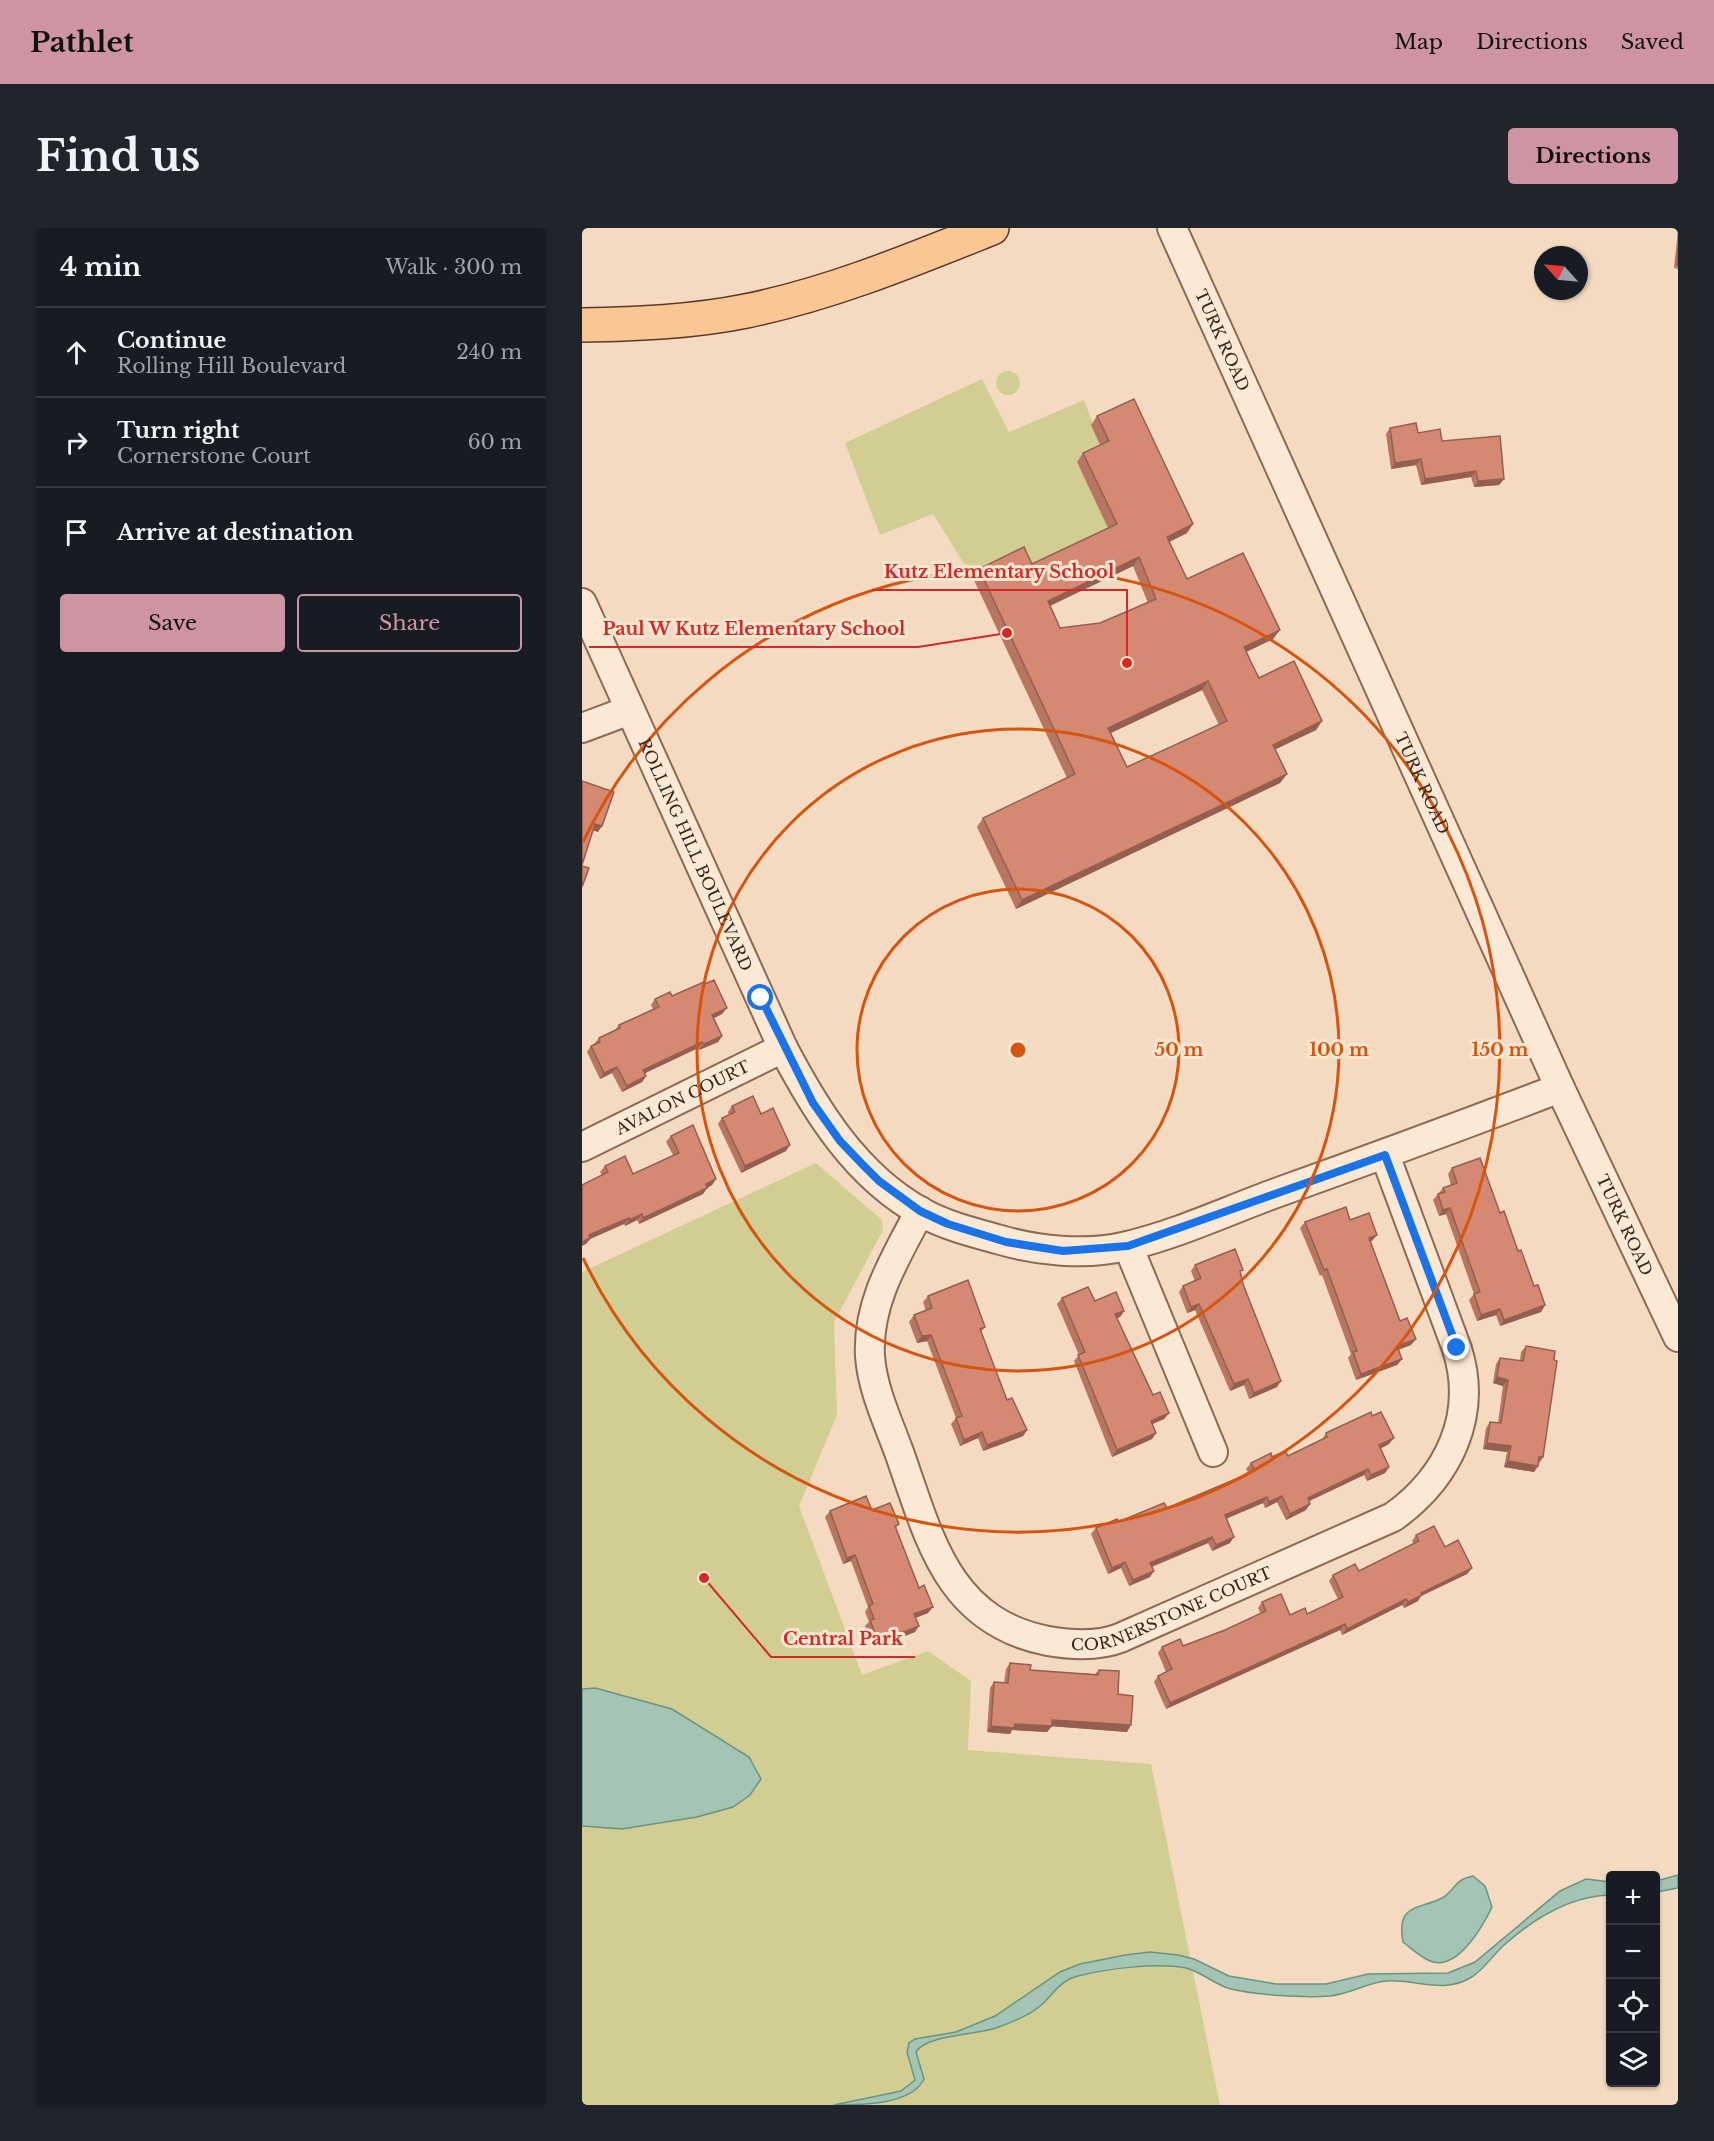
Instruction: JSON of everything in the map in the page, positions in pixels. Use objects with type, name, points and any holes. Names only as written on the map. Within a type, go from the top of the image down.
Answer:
[{"type":"main road","points":[[582,325],[645,323],[716,316],[789,301],[890,268],[992,228]]},
{"type":"street","name":"TURK ROAD","points":[[1172,228],[1560,1088],[1678,1337]]},
{"type":"street","name":"ROLLING HILL BOULEVARD","points":[[582,603],[783,1048],[813,1103],[840,1141],[879,1181],[920,1211],[977,1233],[1030,1247],[1063,1251],[1128,1246],[1385,1155],[1560,1088]]},
{"type":"street","points":[[582,728],[630,710]]},
{"type":"street","name":"AVALON COURT","points":[[582,1147],[783,1048]]},
{"type":"street","name":"CORNERSTONE COURT","points":[[920,1211],[885,1278],[876,1302],[871,1322],[870,1357],[875,1384],[927,1530],[944,1568],[957,1589],[969,1602],[992,1619],[1012,1630],[1038,1639],[1077,1645],[1095,1644],[1115,1640],[1393,1516],[1418,1497],[1447,1457],[1463,1411],[1464,1375],[1457,1348],[1385,1155]]},
{"type":"street","points":[[1128,1246],[1213,1452]]},
{"type":"shaded area","points":[[1008,371],[1016,375],[1020,383],[1016,391],[1008,395],[1000,391],[996,383],[1000,375]]},
{"type":"shaded area","points":[[982,379],[1009,432],[1084,400],[1103,450],[1111,533],[1026,573],[973,578],[933,514],[880,535],[845,443]]},
{"type":"shaded area","points":[[816,1163],[882,1220],[883,1230],[834,1322],[837,1415],[799,1506],[862,1675],[928,1651],[971,1681],[968,1750],[1151,1764],[1220,2105],[582,2105],[582,1272]]},
{"type":"shaded area","points":[[595,1688],[672,1709],[749,1757],[761,1779],[750,1795],[733,1807],[697,1817],[622,1829],[582,1826],[582,1689]]},
{"type":"shaded area","points":[[1678,1875],[1678,1888],[1660,1891],[1660,1880]]},
{"type":"shaded area","points":[[1473,1876],[1485,1886],[1492,1907],[1476,1935],[1459,1954],[1440,1963],[1430,1961],[1403,1942],[1402,1929],[1406,1914],[1442,1898],[1462,1880]]},
{"type":"shaded area","points":[[1586,1879],[1606,1882],[1606,1895],[1566,1904],[1539,1918],[1503,1946],[1475,1975],[1460,1983],[1439,1985],[1386,1981],[1337,1995],[1307,1997],[1231,1989],[1192,1970],[1175,1966],[1132,1967],[1089,1973],[1066,1981],[1036,2010],[1025,2016],[996,2028],[940,2039],[921,2046],[916,2052],[924,2079],[918,2088],[909,2094],[884,2102],[834,2105],[901,2091],[915,2080],[907,2052],[909,2043],[915,2039],[956,2032],[995,2016],[1060,1972],[1080,1964],[1150,1952],[1194,1959],[1229,1976],[1276,1984],[1326,1984],[1368,1974],[1448,1973],[1475,1962],[1560,1891]]},
{"type":"building","points":[[1134,399],[1193,524],[1167,537],[1187,579],[1243,553],[1280,630],[1244,647],[1251,662],[1259,678],[1294,661],[1322,721],[1273,745],[1287,774],[1022,900],[983,818],[1075,774],[979,569],[1024,547],[1032,564],[1117,524],[1083,453],[1109,441],[1097,416]],"holes":[[[1139,557],[1156,599],[1100,623],[1060,628],[1048,601]],[[1208,681],[1227,721],[1127,767],[1108,728]]]},
{"type":"building","points":[[1416,423],[1418,433],[1440,429],[1442,441],[1500,436],[1504,479],[1478,481],[1476,471],[1425,479],[1421,459],[1395,463],[1390,428]]},
{"type":"building","points":[[582,781],[614,792],[602,826],[595,824],[582,865]]},
{"type":"building","points":[[582,866],[589,868],[582,887]]},
{"type":"building","points":[[714,980],[727,1008],[712,1015],[722,1036],[704,1044],[702,1042],[643,1070],[646,1076],[627,1086],[617,1067],[604,1073],[591,1046],[600,1042],[599,1038],[620,1028],[619,1025],[659,1007],[655,999],[670,992],[672,996]]},
{"type":"building","points":[[753,1096],[761,1114],[773,1108],[790,1145],[745,1166],[722,1118],[735,1112],[732,1106]]},
{"type":"building","points":[[693,1125],[716,1179],[706,1184],[707,1188],[643,1218],[642,1214],[629,1220],[629,1218],[589,1235],[590,1238],[582,1242],[582,1185],[608,1172],[605,1166],[625,1156],[633,1174],[679,1153],[671,1136]]},
{"type":"building","points":[[1480,1158],[1500,1213],[1504,1211],[1518,1251],[1521,1250],[1534,1286],[1538,1285],[1545,1305],[1504,1320],[1500,1309],[1481,1315],[1474,1294],[1480,1292],[1450,1208],[1443,1210],[1438,1194],[1445,1192],[1443,1188],[1457,1183],[1452,1168]]},
{"type":"building","points":[[1346,1207],[1350,1220],[1369,1213],[1377,1235],[1369,1238],[1400,1321],[1407,1318],[1416,1339],[1397,1346],[1402,1359],[1361,1374],[1353,1352],[1357,1351],[1327,1269],[1324,1270],[1305,1222]]},
{"type":"building","points":[[1235,1249],[1243,1270],[1240,1271],[1243,1284],[1281,1381],[1254,1393],[1248,1379],[1234,1384],[1199,1304],[1191,1307],[1183,1286],[1201,1278],[1195,1265]]},
{"type":"building","points":[[968,1280],[985,1327],[980,1329],[1007,1400],[1012,1398],[1027,1430],[987,1445],[982,1432],[964,1440],[956,1418],[962,1416],[931,1335],[922,1336],[914,1315],[932,1308],[928,1296]]},
{"type":"building","points":[[1088,1287],[1095,1301],[1116,1292],[1124,1311],[1115,1314],[1153,1395],[1160,1392],[1169,1413],[1151,1421],[1156,1433],[1117,1450],[1078,1355],[1085,1352],[1062,1298]]},
{"type":"building","points":[[1526,1346],[1555,1351],[1554,1360],[1557,1361],[1543,1457],[1539,1457],[1538,1466],[1508,1461],[1511,1446],[1487,1443],[1490,1422],[1501,1423],[1508,1380],[1497,1377],[1500,1358],[1523,1361]]},
{"type":"building","points":[[1371,1412],[1372,1416],[1381,1412],[1394,1438],[1379,1445],[1389,1467],[1371,1475],[1368,1469],[1308,1498],[1310,1504],[1290,1514],[1282,1496],[1269,1502],[1267,1497],[1225,1515],[1234,1537],[1216,1545],[1212,1537],[1150,1563],[1154,1571],[1133,1580],[1125,1562],[1112,1568],[1096,1528],[1117,1519],[1118,1522],[1164,1503],[1167,1508],[1255,1471],[1251,1463],[1271,1453],[1272,1457],[1285,1451],[1288,1456],[1327,1437],[1326,1433]]},
{"type":"building","points":[[866,1496],[872,1510],[890,1503],[899,1524],[895,1526],[919,1588],[924,1585],[933,1607],[914,1614],[919,1626],[878,1642],[870,1620],[874,1619],[869,1606],[873,1604],[855,1555],[847,1558],[830,1511]]},
{"type":"building","points":[[1434,1526],[1445,1547],[1458,1540],[1472,1568],[1421,1593],[1422,1595],[1408,1602],[1406,1599],[1347,1629],[1345,1624],[1170,1703],[1158,1676],[1172,1669],[1162,1647],[1180,1639],[1183,1646],[1225,1630],[1266,1611],[1262,1602],[1281,1594],[1290,1615],[1305,1608],[1307,1614],[1343,1597],[1333,1575],[1355,1564],[1359,1571],[1419,1541],[1416,1535]]},
{"type":"building","points":[[1010,1663],[1031,1665],[1030,1670],[1098,1675],[1099,1670],[1119,1671],[1118,1694],[1133,1696],[1131,1725],[1052,1720],[1052,1726],[1015,1724],[1014,1728],[991,1726],[994,1682],[1008,1683]]},
{"type":"place","name":"Paul W Kutz Elementary School","points":[[1007,633]]},
{"type":"place","name":"Kutz Elementary School","points":[[1127,663]]},
{"type":"place","name":"Central Park","points":[[704,1578]]},
{"type":"route","points":[[761,998],[783,1048],[813,1103],[840,1141],[879,1181],[920,1211],[948,1224],[1006,1242],[1063,1251],[1128,1246],[1385,1155],[1457,1348]]}]
